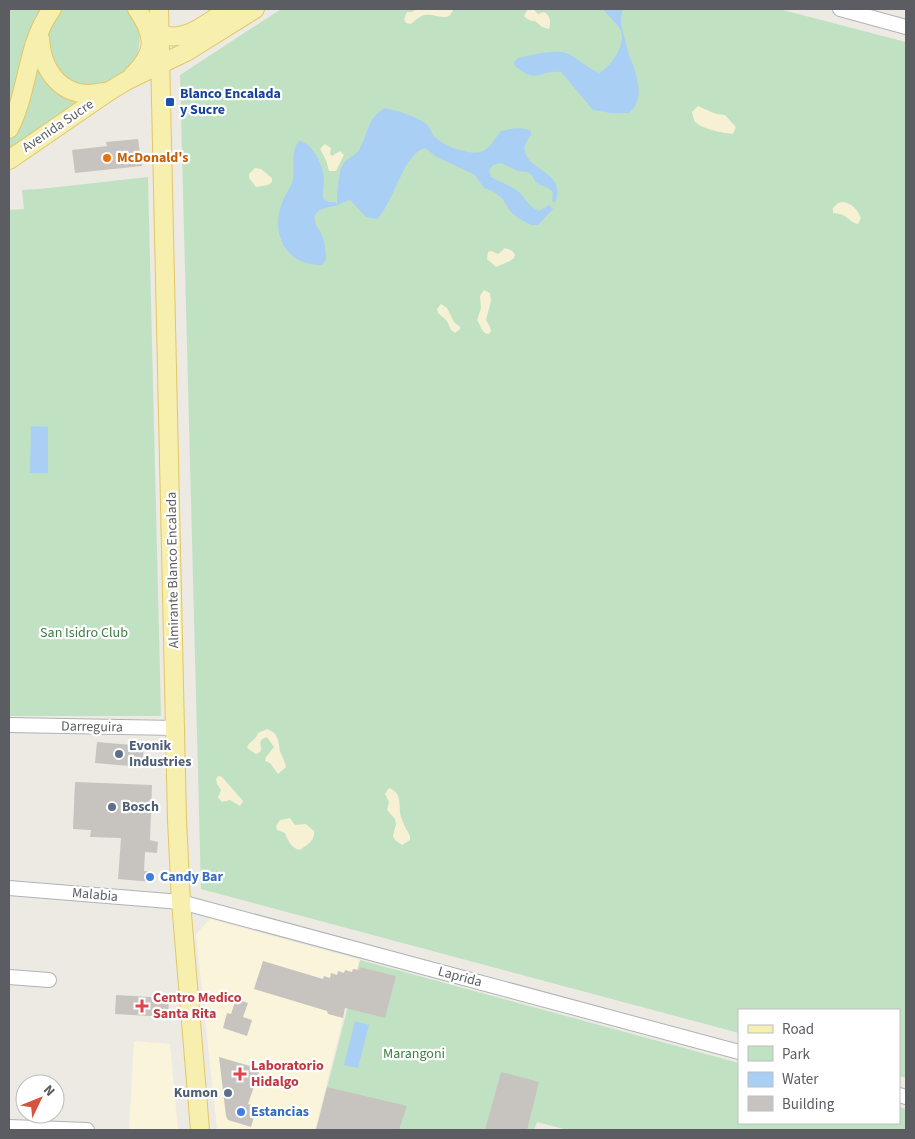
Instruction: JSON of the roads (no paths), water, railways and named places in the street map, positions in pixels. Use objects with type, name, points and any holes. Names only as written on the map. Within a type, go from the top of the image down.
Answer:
[{"type":"main road","name":"Avenida Sucre","points":[[9,129],[24,90],[34,46],[46,16],[52,9]]},
{"type":"main road","points":[[137,9],[154,35],[168,38],[184,36],[229,9]]},
{"type":"main road","name":"Almirante Blanco Encalada","points":[[158,9],[154,35],[161,64],[181,902],[200,1130]]},
{"type":"main road","points":[[126,81],[186,52],[255,9]]},
{"type":"main road","points":[[40,33],[40,47],[48,71],[58,82],[68,89],[88,94],[108,92]]},
{"type":"main road","points":[[126,81],[142,64],[154,35]]},
{"type":"main road","name":"Avenida Sucre","points":[[9,160],[126,81]]},
{"type":"street","points":[[841,9],[906,27]]},
{"type":"street","name":"Darreguira","points":[[9,725],[176,728]]},
{"type":"street","name":"Malabia","points":[[9,888],[181,902]]},
{"type":"street","name":"Laprida","points":[[181,902],[738,1052]]},
{"type":"street","points":[[9,977],[49,980]]},
{"type":"street","points":[[9,1127],[87,1130]]},
{"type":"water","points":[[603,9],[623,9],[621,26],[637,77],[639,93],[638,100],[629,113],[593,110],[561,72],[533,76],[523,72],[515,66],[514,62],[518,58],[537,54],[564,52],[600,73],[616,55],[622,37],[620,28]]},
{"type":"water","points":[[385,108],[421,120],[427,124],[434,136],[440,141],[466,152],[483,151],[491,145],[501,131],[520,128],[531,131],[525,145],[525,152],[528,159],[546,173],[556,185],[555,203],[552,201],[553,192],[536,183],[532,175],[527,172],[518,171],[501,163],[493,165],[489,170],[491,177],[519,192],[535,209],[539,211],[549,205],[553,209],[538,225],[531,225],[510,211],[502,198],[484,188],[475,175],[437,157],[425,148],[417,152],[411,159],[389,202],[377,219],[366,217],[350,200],[316,213],[316,225],[322,234],[326,260],[322,265],[309,264],[299,260],[290,254],[284,246],[278,226],[282,203],[292,181],[296,145],[299,141],[313,150],[323,173],[323,199],[337,204],[342,166],[359,150],[374,117]]},
{"type":"water","points":[[31,426],[48,427],[48,473],[30,473]]},
{"type":"water","points":[[355,1021],[369,1025],[358,1068],[344,1065]]},
{"type":"place","name":"Blanco Encalada y Sucre","points":[[170,102]]},
{"type":"place","name":"McDonald's","points":[[107,158]]},
{"type":"place","name":"Evonik Industries","points":[[119,754]]},
{"type":"place","name":"Bosch","points":[[112,807]]},
{"type":"place","name":"Candy Bar","points":[[150,877]]},
{"type":"place","name":"Centro Medico Santa Rita","points":[[142,1006]]},
{"type":"place","name":"Laboratorio Hidalgo","points":[[240,1074]]},
{"type":"place","name":"Kumon","points":[[228,1093]]},
{"type":"place","name":"Estancias","points":[[241,1112]]},
{"type":"park label","name":"San Isidro Club","points":[[84,633]]},
{"type":"park label","name":"Marangoni","points":[[414,1054]]}]
